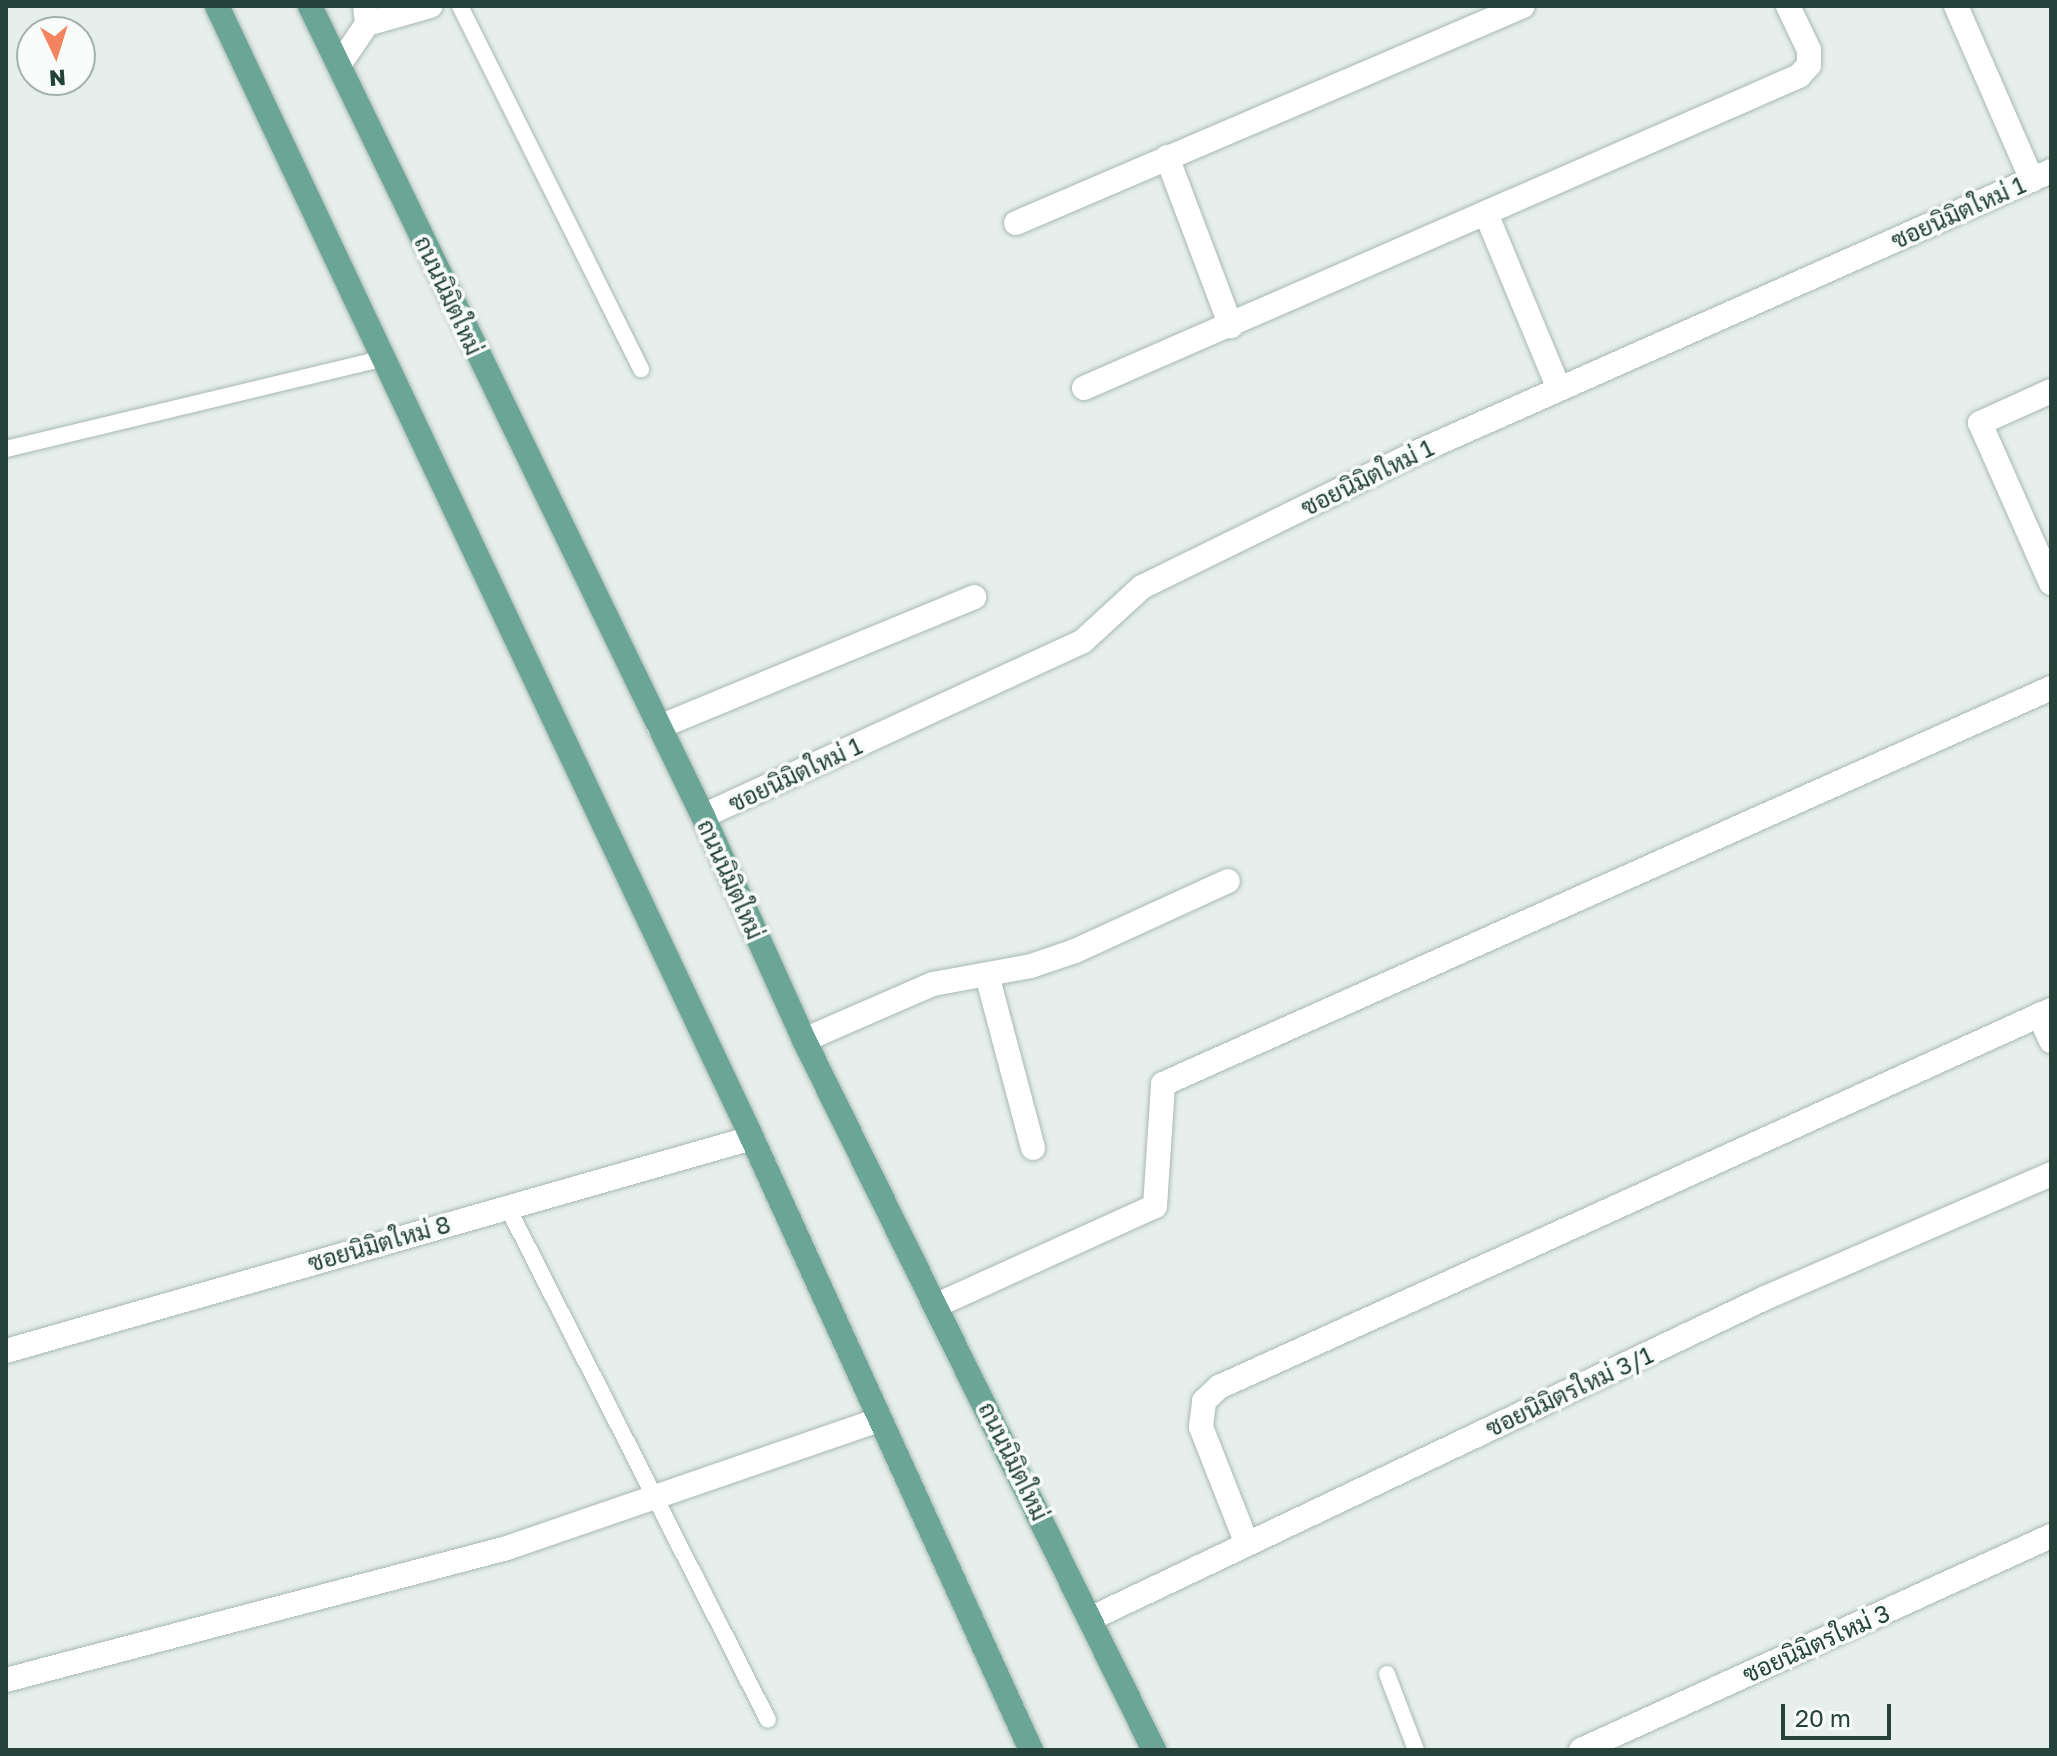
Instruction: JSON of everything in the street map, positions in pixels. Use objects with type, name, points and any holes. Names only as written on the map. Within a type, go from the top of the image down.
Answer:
[{"type":"main road","points":[[217,6],[380,359],[752,1138],[1031,1750]]},
{"type":"main road","name":"ถนนนิมิตใหม่","points":[[310,6],[703,816],[804,1040],[1092,1618],[1154,1750]]},
{"type":"street","points":[[339,65],[366,15],[430,6]]},
{"type":"street","points":[[1016,223],[1523,6]]},
{"type":"street","points":[[1084,388],[1487,216],[1799,76],[1809,65],[1809,50],[1788,6]]},
{"type":"street","points":[[1956,6],[2042,175]]},
{"type":"street","points":[[1167,157],[1231,326]]},
{"type":"street","name":"ซอยนิมิตใหม่ 1","points":[[703,816],[1083,641],[1142,587],[1559,389],[2042,175]]},
{"type":"street","points":[[1487,216],[1559,389]]},
{"type":"street","points":[[2051,391],[1980,423],[2051,583]]},
{"type":"street","points":[[659,727],[974,597]]},
{"type":"street","points":[[937,1305],[1155,1206],[1163,1084],[2051,688]]},
{"type":"street","points":[[804,1040],[910,991],[987,975],[1075,951],[1228,881]]},
{"type":"street","points":[[987,975],[1033,1148]]},
{"type":"street","points":[[1247,1544],[1201,1427],[1204,1401],[1219,1387],[2045,1012],[2051,1041]]},
{"type":"street","name":"ซอยนิมิตใหม่ 8","points":[[6,1351],[752,1138]]},
{"type":"street","name":"ซอยนิมิตรใหม่ 3/1","points":[[1092,1618],[1765,1298],[2051,1174]]},
{"type":"street","points":[[6,1680],[507,1548],[879,1420]]},
{"type":"street","name":"ซอยนิมิตรใหม่ 3","points":[[1581,1750],[2051,1536]]},
{"type":"lane","points":[[460,6],[641,369]]},
{"type":"lane","points":[[6,449],[380,359]]},
{"type":"lane","points":[[507,1206],[768,1720]]},
{"type":"lane","points":[[1387,1674],[1416,1750]]}]
